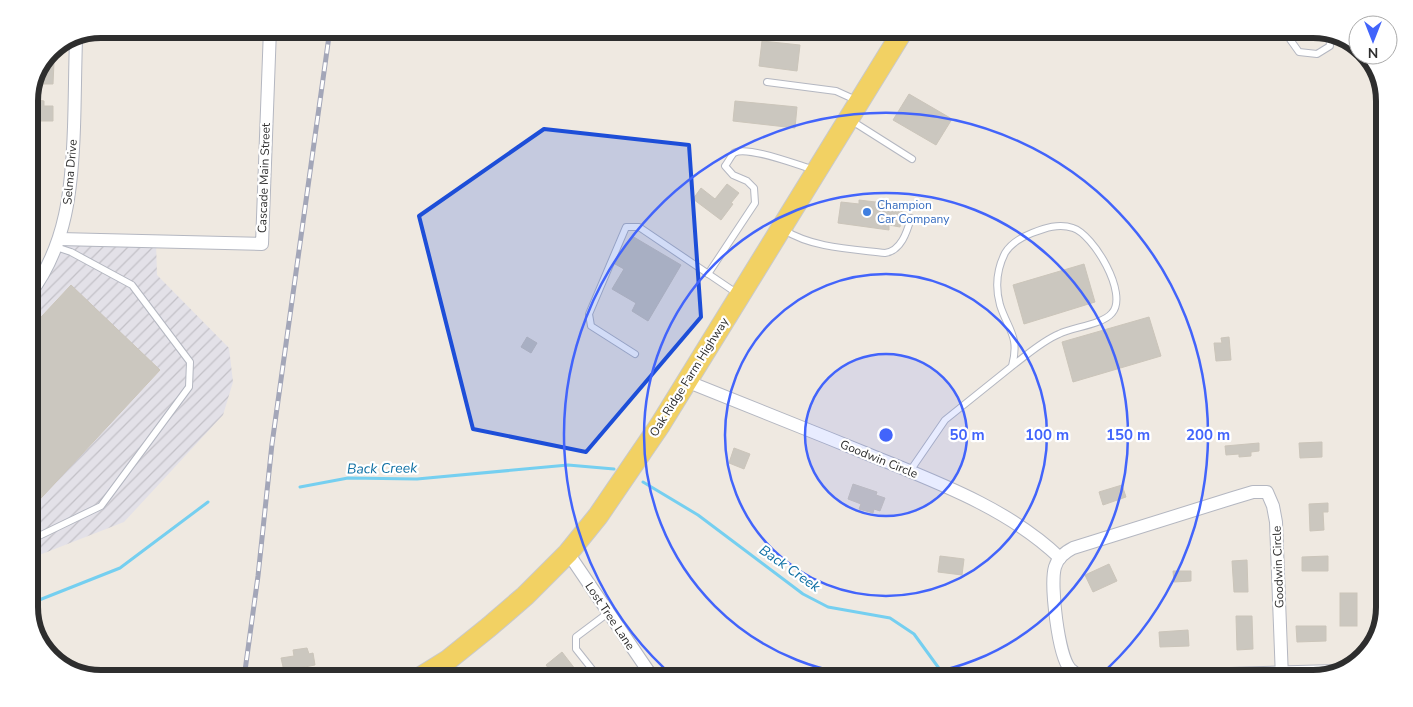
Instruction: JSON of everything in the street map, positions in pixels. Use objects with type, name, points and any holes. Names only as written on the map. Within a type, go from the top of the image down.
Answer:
[{"type":"main road","name":"Oak Ridge Farm Highway","points":[[432,670],[448,660],[525,596],[568,553],[615,493],[660,425],[898,38]]},
{"type":"street","name":"Cascade Main Street","points":[[57,243],[262,244],[270,38]]},
{"type":"street","name":"Selma Drive","points":[[38,284],[57,243],[69,199],[72,166],[76,43]]},
{"type":"street","name":"Goodwin Circle","points":[[686,381],[910,471],[959,493],[1010,519],[1042,541],[1060,558],[1066,552],[1092,542],[1253,492],[1267,492],[1273,506],[1276,522],[1282,670]]},
{"type":"street","name":"Lost Tree Lane","points":[[568,553],[646,670]]},
{"type":"street","points":[[1060,558],[1055,566],[1054,575],[1055,610],[1064,657],[1072,670]]},
{"type":"lane","points":[[1289,38],[1299,52],[1317,54],[1330,46],[1330,40]]},
{"type":"lane","points":[[767,82],[836,91],[859,101]]},
{"type":"lane","points":[[848,119],[912,159]]},
{"type":"lane","points":[[708,274],[755,203],[754,188],[747,181],[733,175],[726,166],[734,154],[742,150],[769,155],[816,171]]},
{"type":"lane","points":[[781,228],[796,238],[831,247],[885,253],[895,250],[900,244],[907,233],[912,218]]},
{"type":"lane","points":[[910,471],[945,420],[1012,366],[1057,334],[1107,318],[1113,312],[1117,298],[1111,276],[1103,260],[1083,232],[1063,226],[1046,227],[1026,235],[1010,245],[1005,254],[998,271],[997,286],[1000,305],[1014,336],[1015,354],[1012,366]]},
{"type":"lane","points":[[636,354],[591,326],[589,314],[626,227],[639,227],[739,295]]},
{"type":"lane","points":[[38,536],[101,506],[189,387],[190,362],[132,286],[57,243]]},
{"type":"lane","points":[[593,670],[576,649],[576,637],[608,613]]},
{"type":"highlighted area","points":[[544,129],[689,145],[701,317],[586,452],[473,429],[419,216]]},
{"type":"shaded area","points":[[822,38],[862,38],[861,41]]},
{"type":"shaded area","points":[[59,239],[156,242],[157,275],[229,348],[233,382],[223,415],[124,522],[38,555],[38,278]]},
{"type":"building","points":[[762,41],[800,45],[797,71],[759,66]]},
{"type":"building","points":[[51,62],[54,62],[53,84],[40,84]]},
{"type":"building","points":[[909,94],[952,119],[936,145],[893,120]]},
{"type":"building","points":[[38,100],[44,101],[44,106],[53,106],[53,121],[38,121]]},
{"type":"building","points":[[735,101],[797,107],[795,128],[733,121]]},
{"type":"building","points":[[727,184],[739,193],[721,220],[693,199],[701,188],[715,199]]},
{"type":"building","points":[[859,200],[892,204],[892,209],[903,211],[900,227],[889,225],[889,230],[838,223],[841,202],[859,204]]},
{"type":"building","points":[[632,236],[681,265],[648,321],[632,311],[636,303],[612,289],[624,269],[615,264]]},
{"type":"building","points":[[1084,264],[1095,302],[1024,324],[1013,285]]},
{"type":"building","points":[[71,285],[160,370],[38,501],[38,320]]},
{"type":"building","points":[[1149,317],[1161,356],[1073,382],[1062,342]]},
{"type":"building","points":[[527,337],[537,343],[531,353],[521,347]]},
{"type":"building","points":[[1229,337],[1231,360],[1216,361],[1214,343],[1222,343],[1221,338]]},
{"type":"building","points":[[1322,442],[1322,457],[1300,458],[1299,443]]},
{"type":"building","points":[[1259,443],[1259,451],[1251,452],[1251,456],[1239,457],[1239,454],[1226,455],[1225,446]]},
{"type":"building","points":[[734,448],[750,454],[744,469],[729,463]]},
{"type":"building","points":[[853,484],[877,492],[876,495],[885,498],[880,511],[874,509],[873,513],[859,509],[861,504],[848,499]]},
{"type":"building","points":[[1122,485],[1126,497],[1103,505],[1099,492]]},
{"type":"building","points":[[1328,503],[1328,512],[1323,512],[1324,530],[1310,531],[1309,504]]},
{"type":"building","points":[[940,556],[964,559],[962,575],[938,572]]},
{"type":"building","points":[[1328,556],[1328,571],[1302,571],[1302,557]]},
{"type":"building","points":[[1247,560],[1248,592],[1234,592],[1232,561]]},
{"type":"building","points":[[1109,564],[1117,581],[1093,592],[1085,575]]},
{"type":"building","points":[[1173,571],[1191,571],[1191,581],[1174,582]]},
{"type":"building","points":[[1340,593],[1357,593],[1357,626],[1340,626]]},
{"type":"building","points":[[1236,616],[1252,616],[1253,649],[1237,650]]},
{"type":"building","points":[[1296,626],[1326,626],[1326,641],[1297,642]]},
{"type":"building","points":[[1188,630],[1189,646],[1160,647],[1159,632]]},
{"type":"building","points":[[307,648],[309,654],[313,653],[315,665],[284,670],[281,658],[294,656],[293,650]]},
{"type":"building","points":[[562,652],[576,670],[550,670],[546,665]]},
{"type":"waterway","name":"Back Creek","points":[[300,487],[348,478],[417,479],[568,465],[614,469]]},
{"type":"waterway","name":"Back Creek","points":[[643,482],[698,515],[803,594],[828,607],[890,618],[914,634],[940,670]]},
{"type":"waterway","name":"Back Creek","points":[[38,600],[120,568],[208,502]]},
{"type":"railway","points":[[245,670],[258,576],[272,444],[329,38]]},
{"type":"place","name":"Champion Car Company","points":[[867,212]]}]
